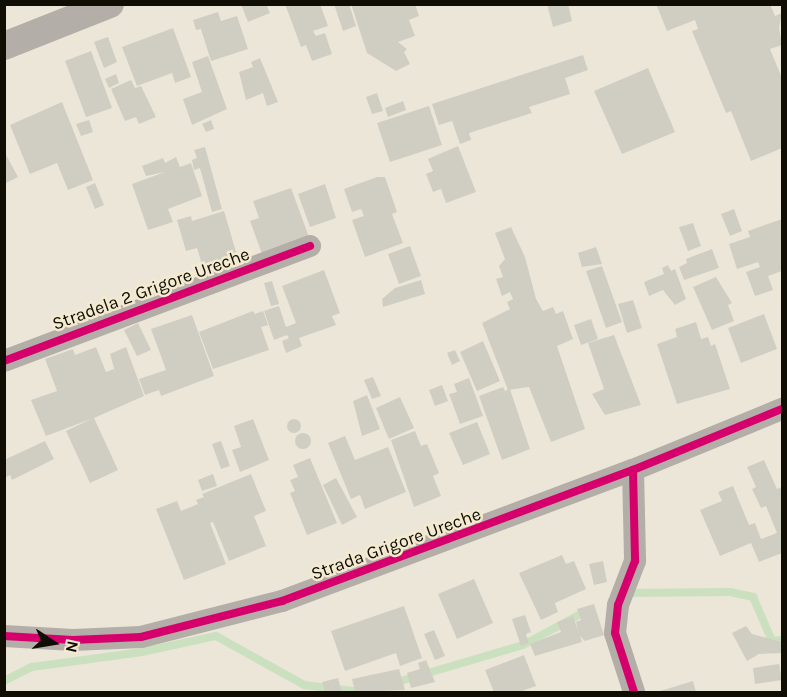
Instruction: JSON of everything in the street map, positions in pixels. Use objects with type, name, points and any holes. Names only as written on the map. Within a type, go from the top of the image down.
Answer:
[{"type":"street","points":[[4,46],[110,4]]},
{"type":"street","name":"Stradela 2 Grigore Ureche","points":[[4,361],[310,246]]},
{"type":"street","name":"Strada Grigore Ureche","points":[[4,636],[114,640],[234,615],[386,564],[633,470],[783,409]]},
{"type":"street","points":[[633,470],[635,561],[618,605],[615,633],[634,693]]},
{"type":"building","points":[[241,4],[266,4],[270,13],[248,22]]},
{"type":"building","points":[[285,4],[320,4],[328,26],[313,31],[316,36],[325,33],[332,54],[312,61],[306,45],[301,47]]},
{"type":"building","points":[[334,4],[349,4],[356,26],[343,31]]},
{"type":"building","points":[[351,4],[415,4],[419,16],[409,20],[415,36],[398,42],[407,49],[404,52],[410,64],[396,71],[367,53]]},
{"type":"building","points":[[547,4],[568,4],[572,21],[553,27]]},
{"type":"building","points":[[656,4],[770,4],[775,16],[782,13],[779,28],[782,45],[770,49],[782,78],[782,148],[751,161],[731,111],[726,113],[692,31],[698,29],[695,20],[667,31]]},
{"type":"building","points":[[218,12],[221,21],[237,16],[248,49],[211,61],[201,29],[196,30],[193,20]]},
{"type":"building","points":[[173,28],[191,77],[175,83],[172,73],[137,86],[122,47]]},
{"type":"building","points":[[108,37],[117,62],[104,68],[94,42]]},
{"type":"building","points":[[91,51],[112,108],[86,117],[65,61]]},
{"type":"building","points":[[583,55],[588,70],[565,78],[570,94],[529,107],[532,113],[469,133],[471,140],[460,144],[452,121],[439,125],[432,104]]},
{"type":"building","points":[[208,56],[227,109],[192,125],[183,99],[202,92],[192,62]]},
{"type":"building","points":[[260,58],[278,102],[267,106],[263,93],[246,100],[239,72],[253,67],[251,62]]},
{"type":"building","points":[[648,68],[675,132],[622,154],[594,91]]},
{"type":"building","points":[[116,74],[119,83],[109,88],[105,79]]},
{"type":"building","points":[[131,80],[135,88],[141,86],[156,117],[139,124],[136,117],[125,121],[111,89]]},
{"type":"building","points":[[377,93],[383,111],[372,114],[366,97]]},
{"type":"building","points":[[403,101],[406,110],[388,117],[385,108]]},
{"type":"building","points":[[62,102],[93,180],[68,190],[57,163],[30,174],[10,125]]},
{"type":"building","points":[[429,106],[442,145],[390,162],[377,123]]},
{"type":"building","points":[[89,120],[93,132],[81,136],[76,124]]},
{"type":"building","points":[[211,120],[214,129],[206,132],[202,124]]},
{"type":"building","points":[[458,146],[476,192],[446,203],[441,189],[433,192],[426,174],[433,171],[428,159]]},
{"type":"building","points":[[205,147],[222,209],[212,212],[200,168],[194,170],[192,160],[197,158],[194,150]]},
{"type":"building","points":[[4,151],[18,177],[4,184]]},
{"type":"building","points":[[176,157],[180,167],[191,163],[202,196],[168,209],[173,222],[148,230],[132,184],[165,172],[146,176],[142,166],[163,158],[165,163]]},
{"type":"building","points":[[377,177],[385,177],[397,212],[392,214],[403,243],[365,257],[352,220],[364,216],[361,209],[352,212],[344,189]]},
{"type":"building","points":[[95,183],[104,205],[95,209],[86,187]]},
{"type":"building","points":[[325,184],[336,218],[310,227],[298,194]]},
{"type":"building","points":[[291,188],[309,237],[262,254],[250,221],[259,218],[253,201]]},
{"type":"building","points":[[734,209],[742,231],[730,236],[721,214]]},
{"type":"building","points":[[224,211],[239,262],[205,274],[197,248],[186,251],[177,220],[191,216],[192,221]]},
{"type":"building","points":[[782,219],[782,271],[768,276],[773,290],[755,296],[746,272],[760,267],[758,262],[737,269],[729,244],[750,237],[748,231]]},
{"type":"building","points":[[693,223],[701,246],[688,251],[679,227]]},
{"type":"building","points":[[511,227],[525,257],[536,299],[543,311],[553,307],[556,314],[563,311],[573,339],[557,346],[585,429],[551,442],[529,387],[508,390],[482,323],[510,309],[507,302],[513,299],[510,292],[502,296],[496,279],[503,277],[499,266],[505,259],[495,233]]},
{"type":"building","points":[[410,246],[421,276],[399,284],[388,254]]},
{"type":"building","points":[[596,247],[602,264],[582,267],[578,253]]},
{"type":"building","points":[[712,249],[719,268],[684,280],[679,267],[687,263],[686,259]]},
{"type":"building","points":[[668,265],[671,271],[675,269],[686,299],[675,305],[663,290],[649,296],[644,282],[664,274],[662,268]]},
{"type":"building","points":[[602,266],[622,322],[606,328],[586,271]]},
{"type":"building","points":[[324,270],[340,313],[332,316],[336,325],[299,338],[302,346],[286,353],[282,341],[289,338],[287,335],[274,340],[264,311],[279,306],[286,327],[296,323],[282,286]]},
{"type":"building","points":[[716,277],[732,303],[728,305],[734,321],[712,330],[693,287]]},
{"type":"building","points":[[421,280],[425,294],[383,307],[382,299],[395,288]]},
{"type":"building","points":[[272,281],[279,304],[271,306],[264,283]]},
{"type":"building","points":[[633,300],[642,328],[627,333],[618,304]]},
{"type":"building","points":[[253,311],[255,314],[263,311],[268,325],[261,327],[269,350],[213,369],[199,332]]},
{"type":"building","points":[[764,314],[777,349],[741,363],[728,328]]},
{"type":"building","points":[[192,315],[214,376],[161,396],[159,390],[145,395],[139,379],[166,370],[151,329]]},
{"type":"building","points":[[591,319],[598,339],[581,345],[574,325]]},
{"type":"building","points":[[696,322],[701,339],[708,337],[711,346],[715,344],[730,389],[677,404],[657,344],[677,337],[675,329]]},
{"type":"building","points":[[138,323],[151,350],[137,356],[124,330]]},
{"type":"building","points":[[614,335],[641,405],[605,415],[592,394],[604,389],[588,343]]},
{"type":"building","points":[[483,341],[500,381],[477,391],[460,352]]},
{"type":"building","points":[[96,347],[106,372],[114,369],[116,375],[110,354],[126,347],[144,396],[94,418],[118,470],[90,483],[66,431],[91,419],[46,436],[31,400],[57,391],[45,359],[73,349],[75,355]]},
{"type":"building","points":[[455,350],[460,361],[452,365],[447,353]]},
{"type":"building","points":[[373,377],[381,396],[372,399],[364,380]]},
{"type":"building","points":[[469,378],[483,416],[460,424],[449,394],[457,392],[454,384]]},
{"type":"building","points":[[442,385],[448,401],[435,406],[429,390]]},
{"type":"building","points":[[503,387],[505,391],[510,389],[530,449],[502,460],[479,396]]},
{"type":"building","points":[[367,395],[380,429],[362,436],[353,401]]},
{"type":"building","points":[[400,397],[414,428],[389,439],[376,408]]},
{"type":"building","points":[[253,419],[269,460],[240,472],[232,450],[241,447],[234,426]]},
{"type":"building","points":[[291,419],[297,419],[301,426],[297,433],[291,433],[287,429],[287,423]]},
{"type":"building","points":[[477,422],[490,454],[463,465],[449,433]]},
{"type":"building","points":[[415,431],[421,446],[427,444],[439,473],[433,476],[441,496],[414,507],[391,440]]},
{"type":"building","points":[[303,433],[311,441],[303,449],[295,441]]},
{"type":"building","points":[[345,436],[355,460],[388,447],[406,492],[365,509],[360,495],[351,499],[328,443]]},
{"type":"building","points":[[45,441],[54,459],[12,480],[10,475],[4,478],[4,460]]},
{"type":"building","points":[[221,441],[230,466],[221,469],[212,444]]},
{"type":"building","points":[[310,458],[337,523],[307,535],[290,493],[295,491],[290,480],[298,477],[293,465]]},
{"type":"building","points":[[764,460],[777,489],[782,487],[782,553],[759,562],[751,543],[720,556],[700,510],[722,501],[718,492],[733,486],[749,525],[755,523],[761,539],[777,533],[766,506],[761,508],[752,489],[756,487],[747,467]]},
{"type":"building","points":[[213,474],[217,486],[202,491],[198,480]]},
{"type":"building","points":[[251,474],[266,511],[254,516],[266,546],[229,561],[213,522],[210,523],[226,564],[184,580],[156,509],[177,501],[181,511],[198,504],[196,500],[204,497],[202,494]]},
{"type":"building","points":[[336,478],[357,517],[342,525],[323,485]]},
{"type":"building","points":[[562,555],[566,564],[574,561],[586,589],[555,603],[558,612],[541,620],[519,573]]},
{"type":"building","points":[[603,561],[607,582],[594,585],[589,564]]},
{"type":"building","points":[[474,579],[493,623],[457,639],[438,594]]},
{"type":"building","points":[[594,604],[604,635],[585,641],[580,636],[582,642],[535,656],[530,644],[561,632],[557,622],[573,616],[578,630],[576,622],[581,620],[577,609]]},
{"type":"building","points":[[404,606],[422,658],[400,666],[396,653],[345,671],[331,631]]},
{"type":"building","points":[[525,615],[531,632],[526,634],[529,643],[521,646],[512,619]]},
{"type":"building","points":[[746,626],[752,634],[782,642],[782,653],[759,654],[747,661],[732,633]]},
{"type":"building","points":[[434,630],[445,656],[435,660],[424,634]]},
{"type":"building","points":[[524,655],[536,686],[519,692],[494,692],[485,670]]},
{"type":"building","points":[[426,660],[435,682],[411,688],[407,673],[420,669],[418,663]]},
{"type":"building","points":[[779,664],[782,680],[755,684],[753,668]]},
{"type":"building","points":[[399,669],[405,690],[355,692],[352,679]]},
{"type":"building","points":[[338,678],[342,692],[325,692],[322,682]]},
{"type":"building","points":[[693,681],[696,692],[657,692]]},
{"type":"waterway","points":[[627,593],[730,592],[753,597],[772,641],[782,640]]},
{"type":"waterway","points":[[394,683],[523,645],[588,610]]},
{"type":"waterway","points":[[4,681],[32,667],[142,652],[216,636],[304,685],[362,692],[373,689]]},
{"type":"cycle path","points":[[4,361],[310,246]]},
{"type":"cycle path","points":[[4,636],[73,640],[141,637],[282,601],[633,470],[782,409]]},
{"type":"cycle path","points":[[633,470],[635,561],[618,605],[615,633],[634,692]]}]
